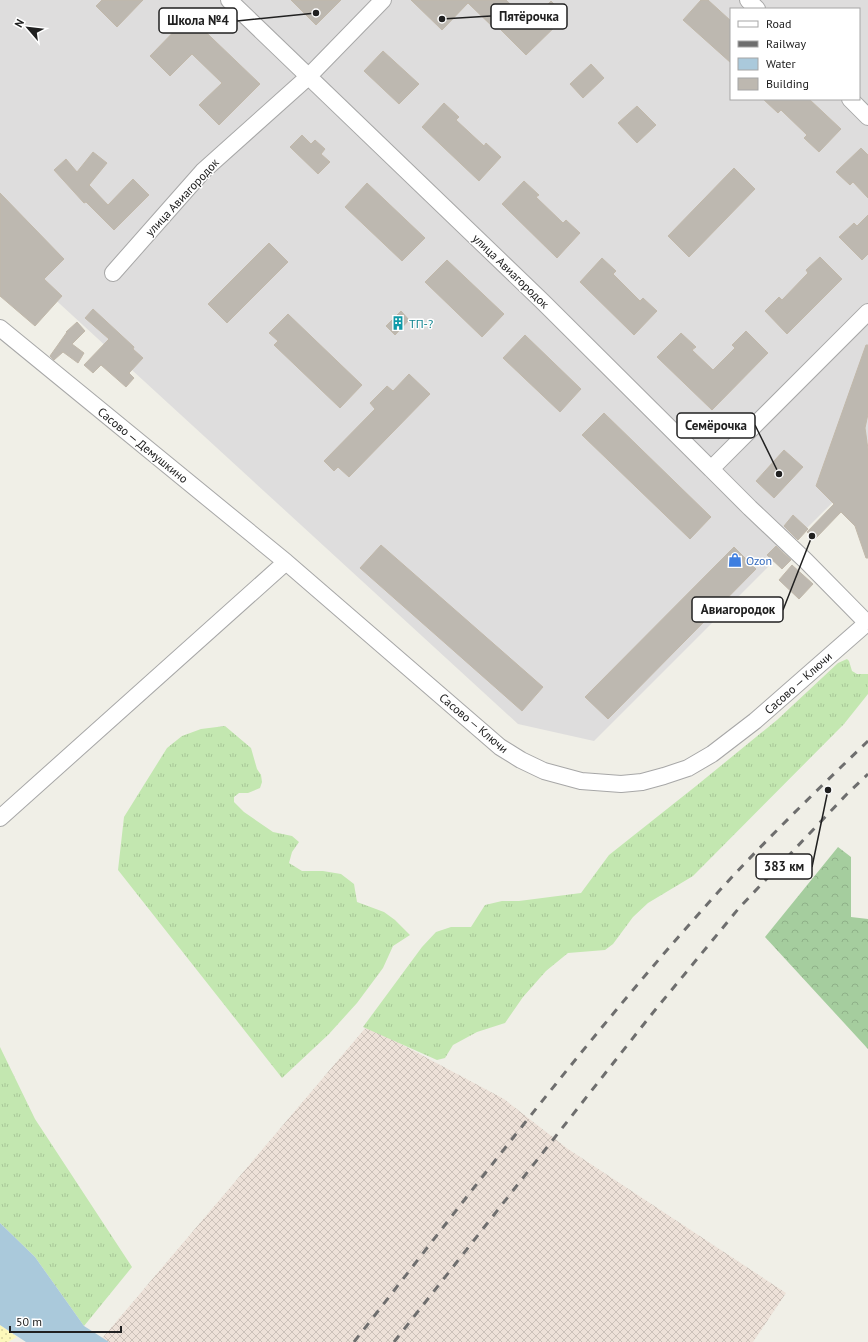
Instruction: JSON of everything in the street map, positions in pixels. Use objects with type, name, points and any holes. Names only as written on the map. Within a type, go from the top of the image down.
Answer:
[{"type":"street","points":[[229,0],[308,77]]},
{"type":"street","name":"улица Авиагородок","points":[[113,272],[203,171],[308,77],[383,0]]},
{"type":"street","points":[[748,0],[756,8]]},
{"type":"street","name":"улица Авиагородок","points":[[308,77],[536,296],[867,622]]},
{"type":"street","points":[[851,100],[868,117]]},
{"type":"street","points":[[711,469],[868,312]]},
{"type":"street","name":"Сасово — Демушкино","points":[[0,328],[286,562]]},
{"type":"street","points":[[0,818],[286,562]]},
{"type":"street","name":"Сасово — Ключи","points":[[286,562],[500,747],[521,760],[544,771],[575,780],[601,784],[642,782],[688,768],[712,754],[755,721],[867,622]]},
{"type":"shaded area","points":[[0,0],[868,0],[868,441],[840,495],[594,741],[518,724],[0,249]]},
{"type":"shaded area","points":[[367,1026],[504,1099],[568,1149],[786,1293],[753,1342],[99,1342]]},
{"type":"green space","points":[[847,659],[852,671],[857,674],[868,674],[868,694],[844,724],[693,876],[648,903],[633,917],[613,944],[605,950],[568,953],[546,971],[523,997],[505,1023],[477,1032],[453,1045],[445,1058],[437,1060],[363,1027],[422,947],[436,932],[451,927],[471,927],[485,905],[502,901],[519,901],[581,893],[609,855],[777,720],[838,663]]},
{"type":"green space","points":[[225,726],[251,748],[257,769],[261,775],[262,782],[260,788],[248,793],[239,793],[234,797],[234,802],[244,812],[273,832],[292,836],[299,842],[292,852],[289,863],[302,871],[323,871],[341,874],[354,884],[357,902],[384,912],[395,920],[410,935],[393,946],[383,968],[357,1003],[329,1034],[282,1078],[118,870],[124,817],[167,748],[182,736],[201,729]]},
{"type":"green space","points":[[838,847],[851,857],[851,917],[868,919],[868,1049],[765,937]]},
{"type":"green space","points":[[0,1047],[35,1119],[132,1267],[84,1326],[35,1257],[0,1223]]},
{"type":"sand","points":[[0,1325],[17,1337],[8,1342],[0,1342]]},
{"type":"water","points":[[0,1223],[35,1257],[84,1326],[109,1342],[26,1342],[0,1325]]},
{"type":"building","points":[[102,0],[143,0],[117,27],[96,6]]},
{"type":"building","points":[[291,0],[341,0],[316,25]]},
{"type":"building","points":[[411,0],[506,0],[530,23],[551,1],[566,16],[526,55],[497,26],[495,29],[468,3],[442,30]]},
{"type":"building","points":[[701,0],[708,0],[730,20],[730,62],[683,20]]},
{"type":"building","points":[[189,16],[260,84],[219,125],[199,105],[222,83],[192,54],[170,76],[150,56]]},
{"type":"building","points":[[383,51],[419,84],[399,104],[364,71]]},
{"type":"building","points":[[591,64],[604,78],[583,98],[570,84]]},
{"type":"building","points":[[764,100],[810,100],[841,129],[819,152],[804,138],[807,135],[781,110],[778,113]]},
{"type":"building","points":[[444,103],[459,117],[456,120],[484,146],[486,143],[501,157],[479,181],[422,127]]},
{"type":"building","points":[[637,106],[656,125],[637,143],[618,123]]},
{"type":"building","points":[[302,135],[311,144],[315,140],[325,149],[321,154],[330,162],[318,174],[290,147]]},
{"type":"building","points":[[861,148],[868,155],[868,198],[853,182],[850,185],[836,172]]},
{"type":"building","points":[[93,152],[107,163],[89,185],[108,205],[133,179],[149,195],[114,230],[86,202],[84,203],[54,170],[66,159],[77,172]]},
{"type":"building","points":[[734,168],[755,189],[689,257],[668,236]]},
{"type":"building","points":[[524,181],[539,195],[536,197],[563,223],[566,220],[580,233],[557,258],[502,204]]},
{"type":"building","points":[[367,183],[425,238],[402,261],[345,207]]},
{"type":"building","points":[[0,193],[64,259],[44,279],[62,296],[35,326],[0,296]]},
{"type":"building","points":[[868,215],[868,254],[862,260],[839,237],[854,223],[857,226]]},
{"type":"building","points":[[269,243],[288,262],[227,323],[208,304]]},
{"type":"building","points":[[820,257],[842,279],[787,334],[765,311],[779,297],[782,300],[808,273],[806,270]]},
{"type":"building","points":[[602,258],[616,271],[613,274],[640,301],[643,298],[657,311],[634,335],[580,282]]},
{"type":"building","points":[[447,260],[504,314],[482,337],[425,282]]},
{"type":"building","points":[[93,309],[134,347],[133,349],[143,358],[129,373],[134,378],[126,387],[101,365],[93,373],[84,365],[109,339],[85,318]]},
{"type":"building","name":"ТП-?","points":[[401,311],[409,320],[395,335],[386,326]]},
{"type":"building","points":[[288,314],[362,385],[340,408],[274,345],[278,341],[269,333]]},
{"type":"building","points":[[77,322],[85,331],[72,344],[84,353],[78,363],[63,352],[54,360],[50,356],[66,332]]},
{"type":"building","points":[[746,331],[768,353],[712,410],[657,357],[681,333],[696,347],[692,350],[713,370],[735,348],[732,345]]},
{"type":"building","points":[[525,335],[581,389],[560,412],[503,358]]},
{"type":"building","points":[[866,345],[868,345],[868,414],[865,428],[868,449],[868,558],[866,558],[855,526],[841,512],[815,539],[807,532],[834,504],[816,486]]},
{"type":"building","points":[[409,374],[430,394],[349,477],[338,467],[334,471],[324,461],[375,409],[370,403],[387,386],[393,391]]},
{"type":"building","points":[[604,413],[711,517],[690,539],[582,435]]},
{"type":"building","points":[[784,450],[803,467],[774,498],[756,481]]},
{"type":"building","points":[[793,515],[808,529],[798,540],[784,526]]},
{"type":"building","points":[[381,545],[543,687],[522,711],[360,568]]},
{"type":"building","points":[[776,546],[791,560],[782,569],[767,555]]},
{"type":"building","points":[[734,547],[756,569],[608,719],[585,697]]},
{"type":"building","points":[[792,565],[813,584],[799,599],[779,580]]},
{"type":"railway","points":[[354,1342],[525,1122],[657,961],[763,844],[868,741]]},
{"type":"railway","points":[[394,1342],[651,1015],[739,908],[846,795],[868,774]]},
{"type":"place","name":"Школа №4","points":[[316,13]]},
{"type":"place","name":"Пятёрочка","points":[[442,19]]},
{"type":"place","name":"ТП-?","points":[[398,323]]},
{"type":"place","name":"Семёрочка","points":[[779,474]]},
{"type":"place","name":"Авиагородок","points":[[812,536]]},
{"type":"place","name":"Ozon","points":[[735,560]]},
{"type":"place","name":"383 км","points":[[828,790]]}]
